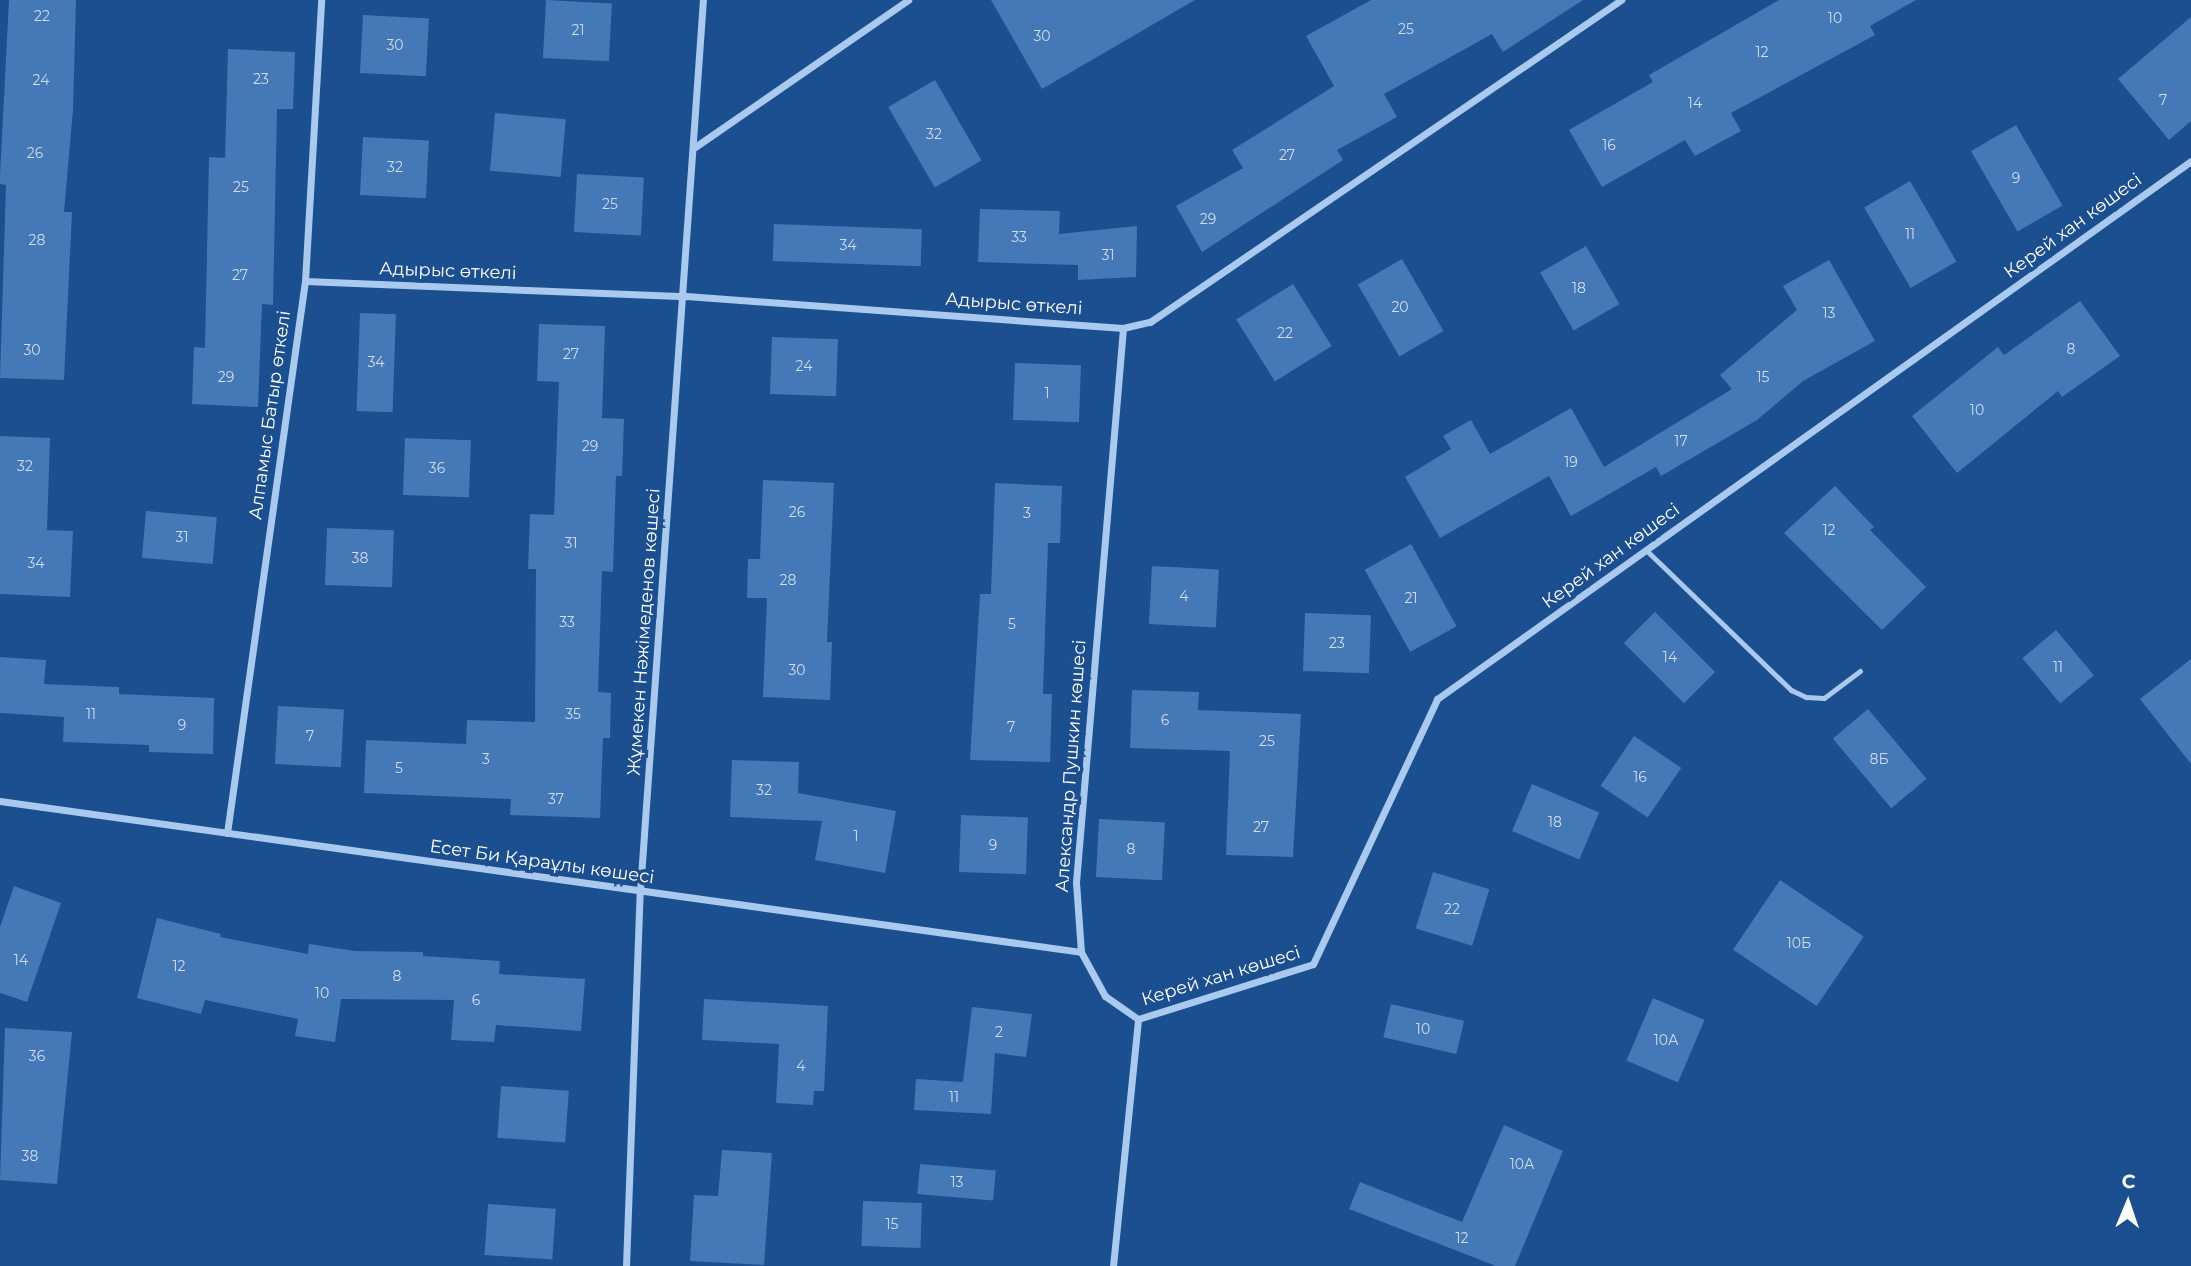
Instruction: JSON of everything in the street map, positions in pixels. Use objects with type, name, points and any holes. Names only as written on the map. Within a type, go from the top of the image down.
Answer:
[{"type":"street","name":"Алпамыс Батыр өткелі","points":[[227,833],[305,281],[321,0]]},
{"type":"street","name":"Жұмекен Нәжімеденов көшесі","points":[[626,1266],[640,891],[686,296],[704,0]]},
{"type":"street","points":[[695,147],[908,0]]},
{"type":"street","name":"Адырыс өткелі","points":[[305,281],[686,296],[1123,328],[1150,323],[1621,0]]},
{"type":"street","name":"Керей хан көшесі","points":[[1138,1019],[1313,964],[1437,699],[2191,161]]},
{"type":"street","name":"Александр Пушкин көшесі","points":[[1123,328],[1076,882],[1081,952],[1105,996],[1138,1019]]},
{"type":"street","name":"Есет Би Қараұлы көшесі","points":[[0,802],[1081,952]]},
{"type":"street","points":[[1113,1266],[1138,1019]]},
{"type":"lane","points":[[1646,550],[1791,690],[1806,697],[1824,698],[1860,671]]},
{"type":"building","points":[[9,0],[76,0],[73,110],[64,212],[72,212],[64,380],[0,378],[6,185],[0,184],[0,175]]},
{"type":"building","points":[[546,0],[612,3],[609,61],[543,58]]},
{"type":"building","points":[[991,0],[1195,0],[1042,89]]},
{"type":"building","points":[[1371,0],[1583,0],[1503,52],[1492,34],[1384,94],[1397,117],[1337,150],[1343,160],[1202,252],[1176,206],[1243,168],[1232,150],[1334,86],[1306,36]]},
{"type":"building","points":[[1779,0],[1916,0],[1870,26],[1875,35],[1731,113],[1741,131],[1695,156],[1685,140],[1602,187],[1569,130],[1653,82],[1649,75]]},
{"type":"building","points":[[363,15],[429,18],[426,76],[360,73]]},
{"type":"building","points":[[2191,17],[2191,121],[2169,140],[2118,79]]},
{"type":"building","points":[[228,49],[295,52],[293,109],[277,109],[273,305],[262,304],[258,407],[192,404],[194,347],[205,348],[209,157],[225,158]]},
{"type":"building","points":[[935,80],[982,161],[935,188],[888,107]]},
{"type":"building","points":[[495,113],[566,119],[561,177],[490,171]]},
{"type":"building","points":[[2016,125],[2062,206],[2017,232],[1971,151]]},
{"type":"building","points":[[363,137],[429,140],[426,198],[360,195]]},
{"type":"building","points":[[577,174],[644,178],[641,235],[574,232]]},
{"type":"building","points":[[1910,181],[1956,262],[1911,288],[1864,208]]},
{"type":"building","points":[[980,209],[1060,211],[1059,234],[1137,226],[1136,277],[1078,280],[1078,265],[978,262]]},
{"type":"building","points":[[774,224],[922,229],[921,266],[773,261]]},
{"type":"building","points":[[1586,246],[1620,304],[1574,331],[1540,272]]},
{"type":"building","points":[[1402,259],[1444,331],[1399,356],[1358,284]]},
{"type":"building","points":[[1829,260],[1875,341],[1803,381],[1757,420],[1661,476],[1656,467],[1571,516],[1549,476],[1440,538],[1405,477],[1451,449],[1443,436],[1471,420],[1490,454],[1571,408],[1604,467],[1732,389],[1720,375],[1797,310],[1783,286]]},
{"type":"building","points":[[1293,284],[1332,346],[1275,381],[1236,320]]},
{"type":"building","points":[[2080,301],[2120,356],[2062,397],[2058,391],[1957,473],[1912,416],[1998,347],[2004,355]]},
{"type":"building","points":[[360,313],[396,314],[393,412],[357,411]]},
{"type":"building","points":[[539,324],[605,326],[602,418],[624,419],[622,476],[616,476],[613,572],[602,571],[598,692],[611,693],[610,738],[603,738],[600,818],[510,815],[511,799],[364,793],[366,740],[466,744],[467,720],[535,722],[536,569],[528,569],[530,514],[554,515],[559,382],[537,381]]},
{"type":"building","points":[[772,337],[838,339],[836,396],[770,394]]},
{"type":"building","points":[[1015,363],[1081,365],[1079,422],[1013,420]]},
{"type":"building","points":[[0,436],[50,438],[47,530],[73,531],[70,597],[0,594]]},
{"type":"building","points":[[405,438],[471,440],[469,497],[403,495]]},
{"type":"building","points":[[763,480],[834,483],[827,642],[832,642],[830,700],[763,697],[767,598],[747,598],[748,559],[760,559]]},
{"type":"building","points":[[995,483],[1062,486],[1060,543],[1048,543],[1043,694],[1052,694],[1050,762],[970,760],[980,594],[991,594]]},
{"type":"building","points":[[1835,486],[1874,527],[1870,530],[1926,587],[1882,630],[1784,533]]},
{"type":"building","points":[[146,511],[217,517],[213,564],[142,558]]},
{"type":"building","points":[[327,528],[394,530],[392,587],[325,585]]},
{"type":"building","points":[[1411,544],[1457,626],[1410,652],[1365,570]]},
{"type":"building","points":[[1152,566],[1219,570],[1216,627],[1149,624]]},
{"type":"building","points":[[1655,612],[1715,672],[1684,703],[1624,643]]},
{"type":"building","points":[[1305,613],[1371,615],[1369,673],[1303,671]]},
{"type":"building","points":[[2056,630],[2094,675],[2060,703],[2022,658]]},
{"type":"building","points":[[0,657],[46,660],[44,684],[119,687],[119,694],[214,698],[213,754],[149,752],[149,745],[63,742],[64,717],[0,713]]},
{"type":"building","points":[[2191,659],[2191,764],[2140,699]]},
{"type":"building","points":[[1132,690],[1199,692],[1198,710],[1301,714],[1293,857],[1226,855],[1230,751],[1130,748]]},
{"type":"building","points":[[278,706],[344,709],[341,767],[275,764]]},
{"type":"building","points":[[1868,709],[1926,779],[1891,808],[1833,739]]},
{"type":"building","points":[[1634,736],[1681,768],[1648,818],[1600,786]]},
{"type":"building","points":[[732,760],[799,762],[798,793],[896,811],[885,873],[815,860],[822,821],[730,817]]},
{"type":"building","points":[[1532,784],[1599,813],[1579,859],[1512,831]]},
{"type":"building","points":[[961,815],[1028,817],[1026,874],[959,872]]},
{"type":"building","points":[[1099,819],[1165,822],[1162,880],[1096,877]]},
{"type":"building","points":[[1433,872],[1489,889],[1472,946],[1416,928]]},
{"type":"building","points":[[1780,880],[1864,936],[1817,1006],[1733,950]]},
{"type":"building","points":[[14,886],[61,903],[27,1002],[0,993],[0,927]]},
{"type":"building","points":[[157,918],[221,934],[220,937],[308,954],[309,944],[355,951],[423,952],[423,956],[500,961],[499,974],[585,979],[581,1031],[496,1025],[494,1042],[451,1040],[454,1000],[341,999],[335,1042],[295,1036],[298,1019],[205,1000],[201,1014],[137,998]]},
{"type":"building","points":[[1653,998],[1705,1020],[1678,1082],[1626,1061]]},
{"type":"building","points":[[704,999],[828,1006],[824,1091],[814,1091],[813,1105],[776,1103],[779,1044],[702,1040]]},
{"type":"building","points":[[1391,1004],[1464,1021],[1456,1054],[1383,1037]]},
{"type":"building","points":[[972,1007],[1032,1014],[1026,1057],[995,1053],[991,1114],[914,1110],[916,1079],[963,1082]]},
{"type":"building","points":[[5,1028],[72,1032],[57,1184],[0,1180]]},
{"type":"building","points":[[501,1086],[569,1091],[565,1143],[497,1138]]},
{"type":"building","points":[[1504,1125],[1563,1151],[1515,1266],[1496,1266],[1349,1209],[1360,1182],[1462,1222]]},
{"type":"building","points":[[722,1150],[772,1153],[764,1265],[690,1261],[694,1195],[718,1196]]},
{"type":"building","points":[[920,1164],[996,1171],[993,1201],[917,1194]]},
{"type":"building","points":[[863,1201],[922,1203],[920,1248],[861,1246]]},
{"type":"building","points":[[488,1204],[556,1209],[552,1260],[484,1255]]}]
